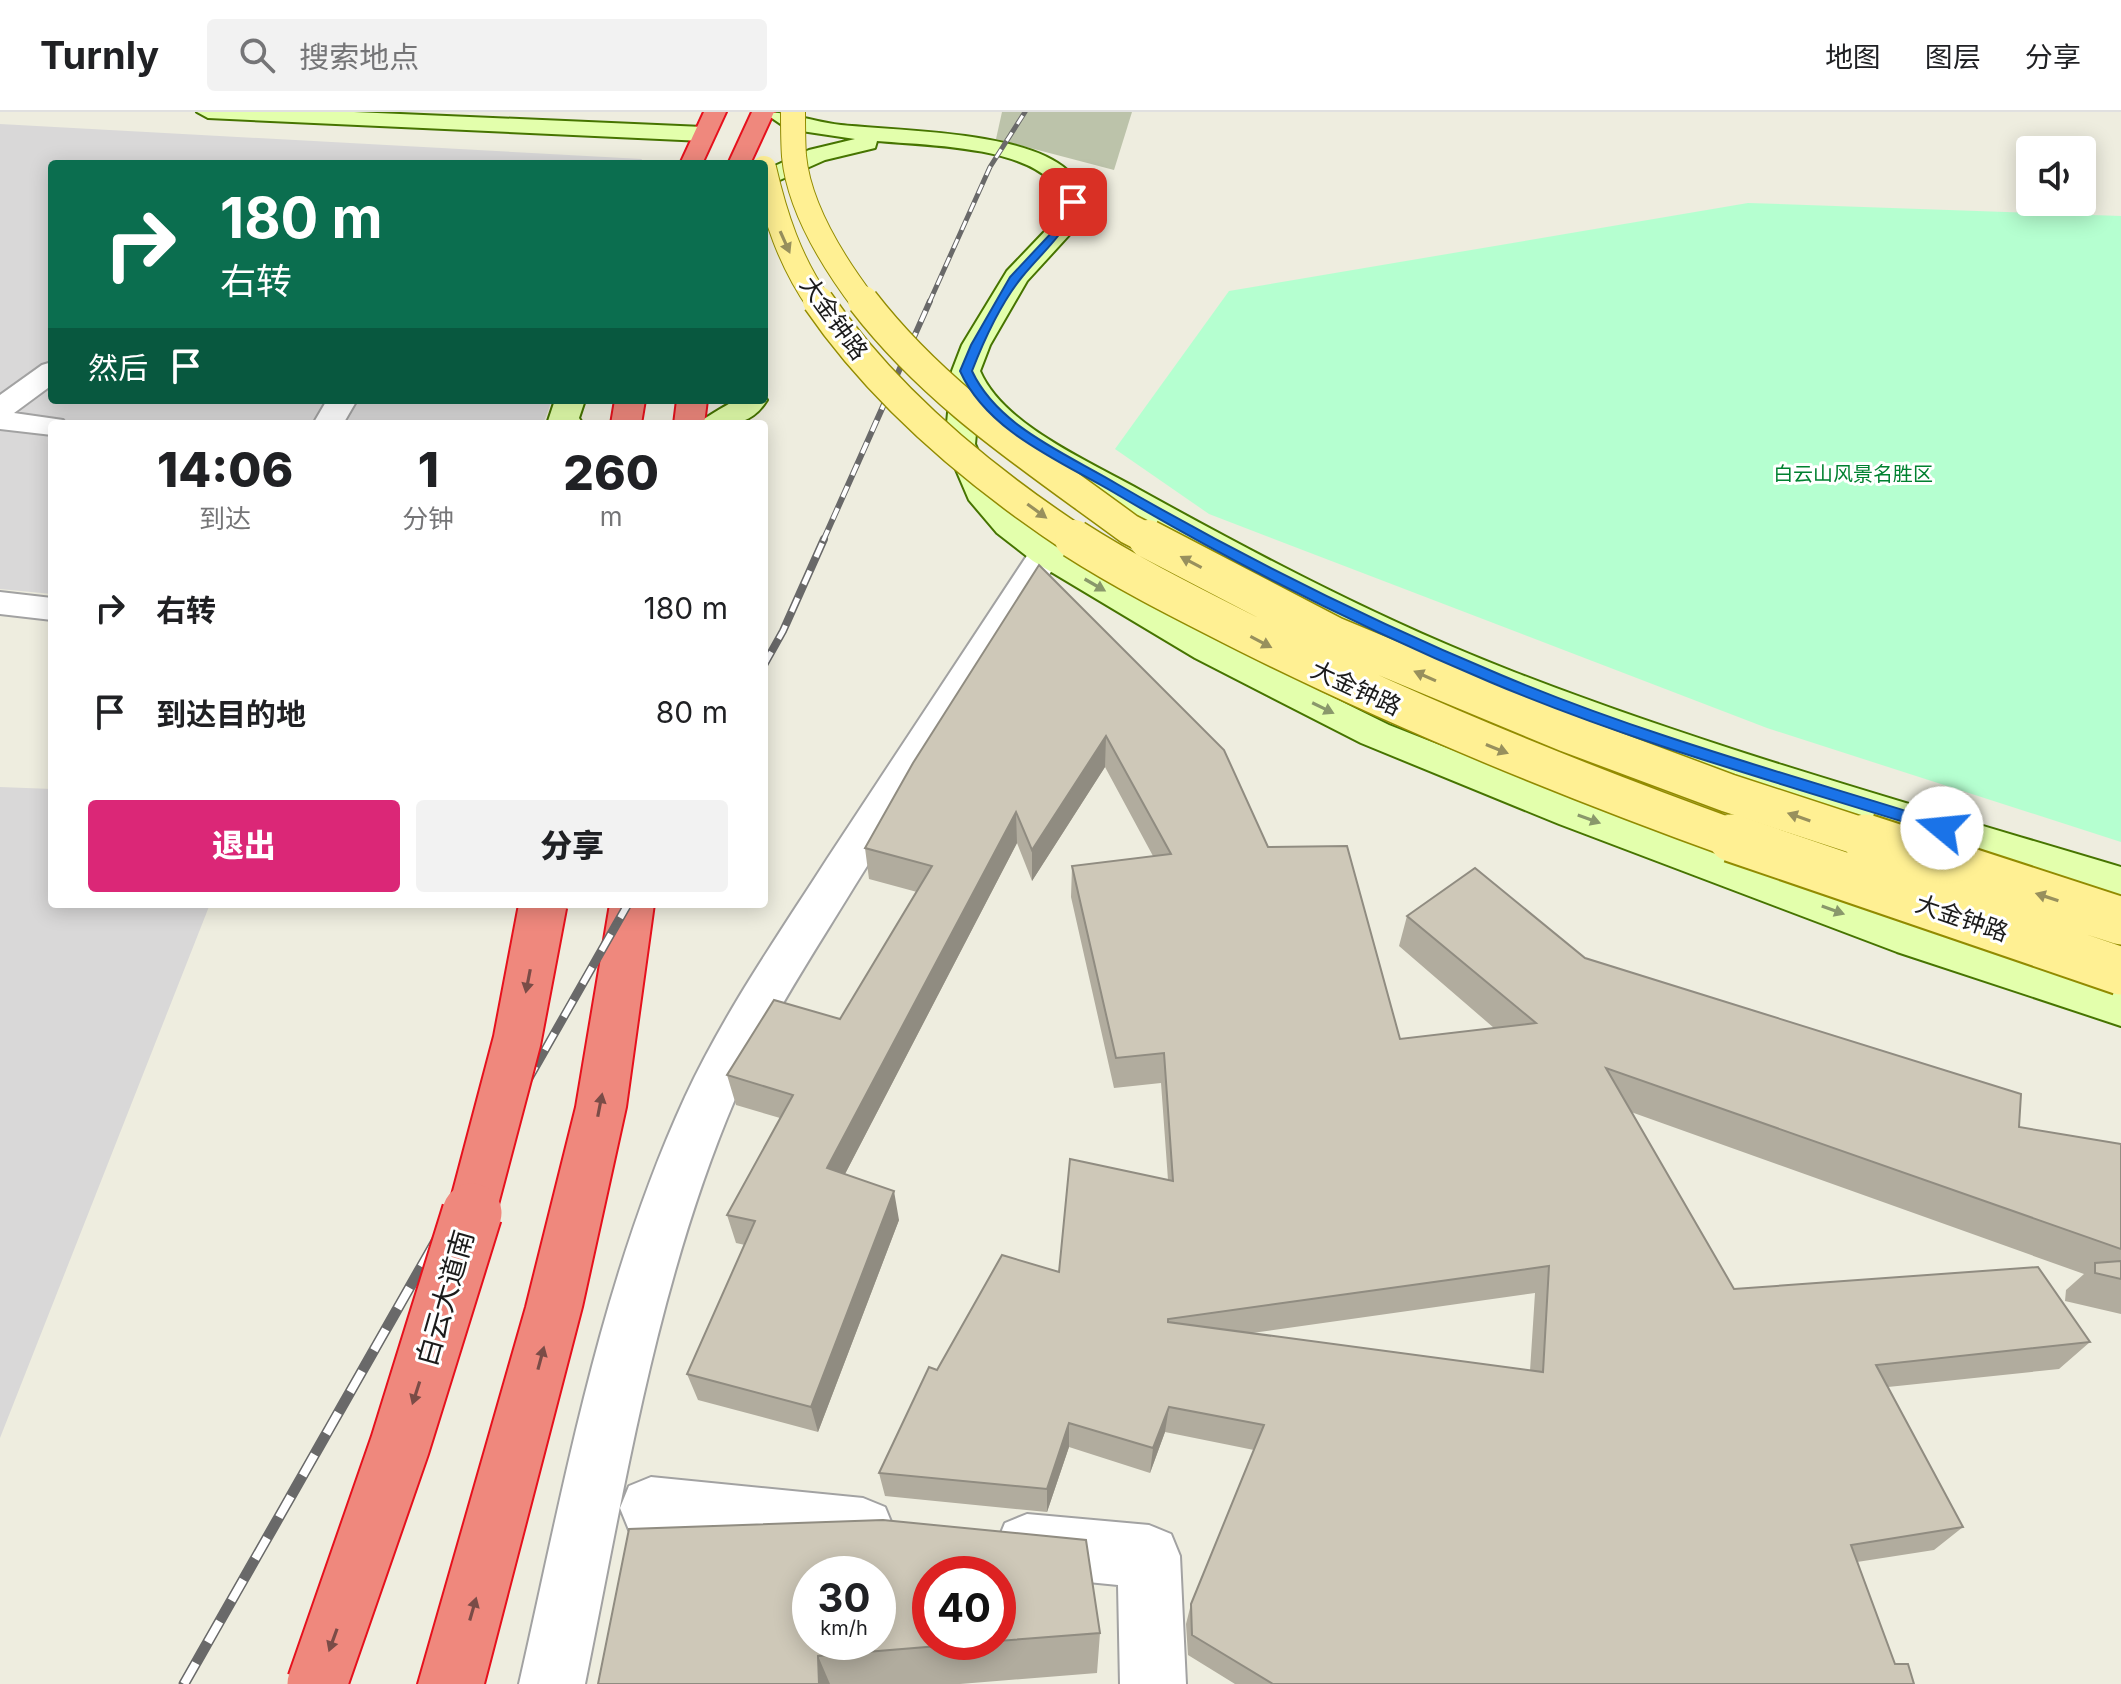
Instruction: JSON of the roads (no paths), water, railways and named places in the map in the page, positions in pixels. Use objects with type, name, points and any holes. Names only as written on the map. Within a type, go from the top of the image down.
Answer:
[{"type":"highway","points":[[682,160],[703,134],[715,112]]},
{"type":"highway","points":[[741,160],[765,112]]},
{"type":"highway","name":"白云大道南","points":[[317,1684],[370,1536],[432,1345],[517,1040],[542,908]]},
{"type":"highway","points":[[451,1684],[550,1321],[601,1107],[631,908]]},
{"type":"main road","name":"大金钟路","points":[[763,160],[765,112]]},
{"type":"main road","name":"大金钟路","points":[[793,112],[794,158],[814,222],[853,288],[884,329],[959,404],[1129,529],[1334,636],[1553,728],[1728,793],[2121,921]]},
{"type":"main road","name":"大金钟路","points":[[768,189],[785,245],[817,298],[860,357],[917,417],[1018,498],[1089,549],[1300,662],[1528,762],[1710,832],[2121,971]]},
{"type":"street","points":[[208,112],[703,134]]},
{"type":"street","points":[[774,112],[796,124],[818,129],[987,147],[1024,157],[1059,176],[1073,202],[1061,229],[1016,277],[976,345],[966,371],[960,444],[980,493],[1009,526],[1045,554],[1208,650],[1375,734],[1574,814],[1913,940],[2121,1008]]},
{"type":"street","points":[[768,178],[817,155],[910,139]]},
{"type":"street","points":[[966,371],[977,394],[1018,431],[1203,540],[1352,615],[1497,679],[1659,739],[2121,883]]},
{"type":"street","points":[[0,409],[48,374]]},
{"type":"street","points":[[724,420],[750,404]]},
{"type":"street","points":[[0,420],[48,426]]},
{"type":"street","points":[[552,1684],[625,1356],[679,1178],[710,1098],[738,1041],[787,958],[1045,554]]},
{"type":"street","points":[[0,603],[48,609]]},
{"type":"street","points":[[651,1508],[915,1534]]},
{"type":"street","points":[[977,1540],[1149,1556],[1153,1684]]},
{"type":"railway","points":[[929,303],[990,167],[1025,112]]},
{"type":"railway","points":[[823,541],[930,301]]},
{"type":"railway","points":[[768,658],[824,539]]},
{"type":"railway","points":[[451,1215],[626,908]]},
{"type":"railway","points":[[184,1684],[452,1213]]},
{"type":"park label","name":"白云山风景名胜区","points":[[1853,474]]}]
